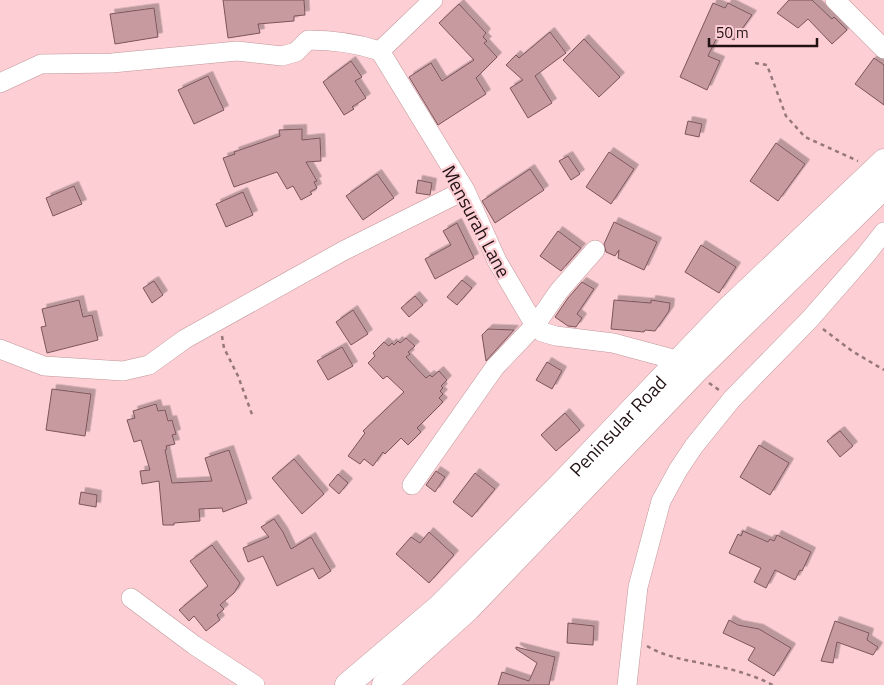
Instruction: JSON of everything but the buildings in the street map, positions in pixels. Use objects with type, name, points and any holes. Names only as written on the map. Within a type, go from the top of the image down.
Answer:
[{"type":"main road","name":"Peninsular Road","points":[[347,685],[439,607],[564,481],[687,366],[881,172]]},
{"type":"main road","name":"Peninsular Road","points":[[384,685],[468,609],[687,366]]},
{"type":"street","points":[[0,82],[41,64],[112,62],[236,51],[282,56],[296,52],[308,40],[333,40],[358,44],[380,51],[433,0]]},
{"type":"street","points":[[834,0],[884,48]]},
{"type":"street","name":"Mensurah Lane","points":[[380,51],[465,190],[497,261],[542,332],[556,336],[613,343],[687,366]]},
{"type":"street","points":[[0,349],[44,366],[123,371],[149,365],[185,339],[220,319],[343,251],[465,190]]},
{"type":"street","points":[[627,685],[638,587],[661,501],[678,470],[694,446],[732,400],[810,319],[884,232]]},
{"type":"street","points":[[412,485],[495,367],[536,324],[560,291],[596,250]]},
{"type":"street","points":[[131,598],[194,645],[255,685]]},
{"type":"path","points":[[755,63],[766,65],[786,116],[805,137],[881,172]]},
{"type":"path","points":[[220,319],[224,348],[238,376],[252,417]]},
{"type":"path","points":[[810,319],[852,351],[884,370]]},
{"type":"path","points":[[687,366],[732,400]]},
{"type":"path","points":[[633,630],[648,647],[677,659],[752,674],[774,685]]}]
